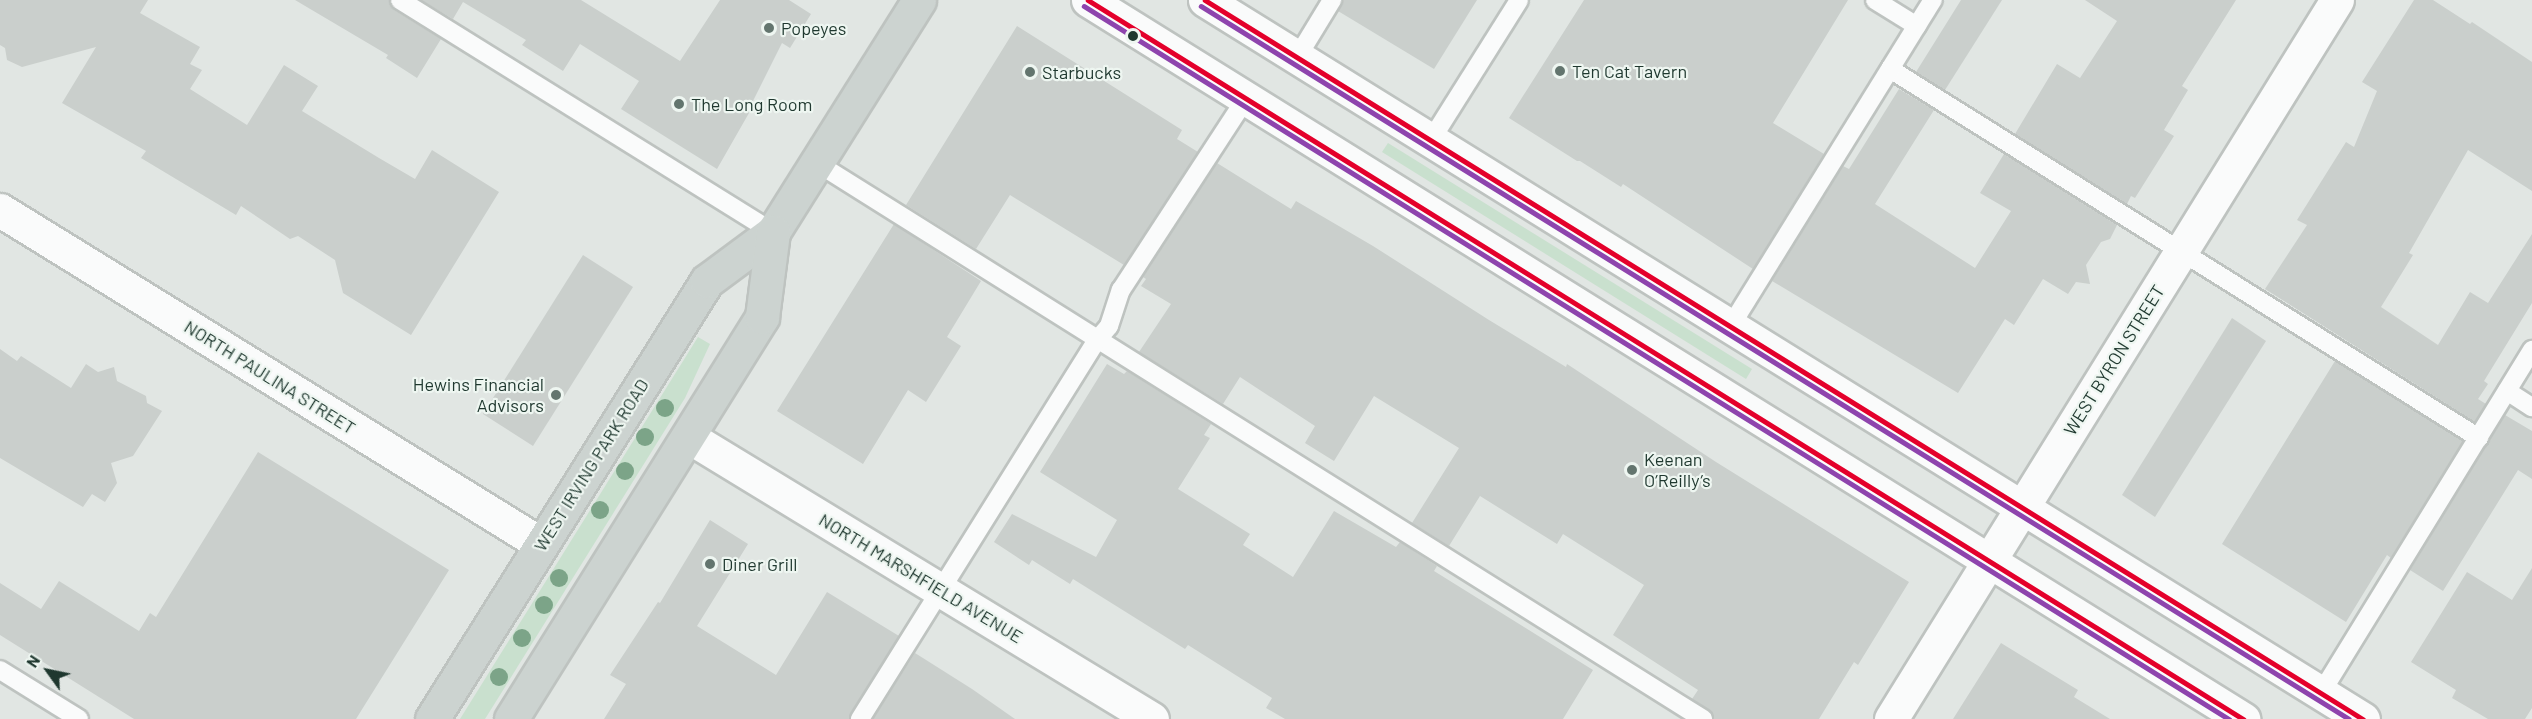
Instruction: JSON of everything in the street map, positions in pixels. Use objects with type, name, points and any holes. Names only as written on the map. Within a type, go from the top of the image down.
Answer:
[{"type":"main road","name":"WEST IRVING PARK ROAD","points":[[432,719],[707,280],[773,232],[919,0]]},
{"type":"main road","points":[[1088,0],[2243,719]]},
{"type":"main road","points":[[1205,0],[2363,719]]},
{"type":"main road","name":"WEST BYRON STREET","points":[[1891,719],[2337,0]]},
{"type":"main road","name":"NORTH PAULINA STREET","points":[[0,210],[541,544]]},
{"type":"main road","name":"WEST IRVING PARK ROAD","points":[[511,719],[762,317],[773,232]]},
{"type":"main road","name":"NORTH MARSHFIELD AVENUE","points":[[689,437],[1152,719]]},
{"type":"lane","points":[[400,0],[773,232]]},
{"type":"lane","points":[[1298,56],[1332,0]]},
{"type":"lane","points":[[1431,140],[1519,0]]},
{"type":"lane","points":[[1875,0],[1917,26]]},
{"type":"lane","points":[[1730,327],[1933,0]]},
{"type":"lane","points":[[1890,69],[2479,438]]},
{"type":"lane","points":[[860,719],[1097,340],[1109,326],[1121,290],[1246,98]]},
{"type":"lane","points":[[817,163],[1702,719]]},
{"type":"lane","points":[[2321,693],[2532,350]]},
{"type":"lane","points":[[2507,392],[2532,407]]},
{"type":"lane","points":[[0,670],[79,719]]},
{"type":"green space","points":[[1388,143],[1752,369],[1746,379],[1382,152]]},
{"type":"green space","points":[[698,337],[710,344],[685,398],[485,719],[460,719]]},
{"type":"building","points":[[0,0],[148,0],[140,13],[200,47],[190,64],[202,70],[190,89],[247,125],[284,65],[318,86],[302,111],[379,158],[415,179],[432,150],[499,192],[411,335],[343,293],[335,260],[298,236],[290,239],[241,206],[236,215],[141,158],[146,151],[62,103],[96,47],[22,67],[7,60],[5,48],[0,45]]},
{"type":"building","points":[[295,0],[389,0],[394,10],[441,39],[417,78],[386,58],[388,55]]},
{"type":"building","points":[[421,0],[581,0],[680,61],[720,0],[789,0],[811,14],[790,48],[782,43],[751,105],[753,106],[717,169],[621,109],[639,81],[580,44],[563,71],[522,45],[526,40],[463,2],[453,19]]},
{"type":"building","points":[[1343,0],[1477,0],[1434,69],[1338,11]]},
{"type":"building","points":[[1584,0],[1848,0],[1773,123],[1824,154],[1753,269],[1623,184],[1621,187],[1509,118]]},
{"type":"building","points":[[1961,0],[2002,0],[1945,90],[1916,72]]},
{"type":"building","points":[[2085,0],[2236,0],[2182,86],[2188,90],[2164,130],[2174,136],[2135,198],[2131,196],[2127,204],[2015,134],[2057,64],[2080,78],[2117,21]]},
{"type":"building","points":[[2414,0],[2433,0],[2470,24],[2472,22],[2532,62],[2532,191],[2468,150],[2409,253],[2413,255],[2381,307],[2438,345],[2470,292],[2488,303],[2532,234],[2532,303],[2484,381],[2488,384],[2478,399],[2486,404],[2475,422],[2265,289],[2307,225],[2297,220],[2346,142],[2354,147],[2377,91],[2362,82]]},
{"type":"building","points":[[1017,26],[1182,130],[1177,139],[1198,152],[1124,265],[1010,195],[976,249],[906,205]]},
{"type":"building","points":[[1899,89],[1934,110],[1875,204],[1975,268],[2011,211],[1980,193],[2004,154],[2117,225],[2110,239],[2101,242],[2086,265],[2090,284],[2076,282],[2068,294],[2043,279],[2014,325],[2005,319],[1958,393],[1772,281],[1843,166],[1849,169]]},
{"type":"building","points":[[1217,163],[1291,209],[1296,201],[1373,246],[1566,367],[1567,364],[1716,462],[1909,582],[1858,665],[1854,662],[1819,719],[1714,719],[1709,710],[1692,699],[1698,690],[1613,635],[1644,585],[1563,534],[1557,544],[1480,496],[1449,546],[1412,523],[1459,448],[1374,396],[1334,461],[1305,443],[1315,426],[1240,377],[1223,404],[1139,352],[1171,304],[1141,286],[1146,279],[1143,277]]},
{"type":"building","points":[[894,224],[981,281],[947,337],[961,346],[926,402],[908,390],[863,464],[777,411]]},
{"type":"building","points":[[583,255],[633,287],[533,446],[483,414]]},
{"type":"building","points":[[2232,318],[2266,341],[2155,517],[2122,495]]},
{"type":"building","points":[[0,349],[17,361],[21,356],[71,388],[86,364],[98,372],[114,367],[117,381],[146,396],[147,403],[162,411],[133,456],[111,463],[117,483],[105,502],[92,494],[83,507],[0,458]]},
{"type":"building","points":[[2335,361],[2463,441],[2391,558],[2387,555],[2346,622],[2222,544]]},
{"type":"building","points":[[1107,364],[1124,374],[1127,371],[1211,424],[1204,435],[1210,438],[1178,489],[1250,534],[1243,545],[1293,577],[1334,511],[1396,547],[1400,542],[1437,566],[1434,571],[1593,670],[1563,719],[1285,719],[1266,708],[1272,698],[1188,645],[1185,649],[1073,579],[1070,584],[1032,560],[1029,565],[994,542],[1012,514],[1096,557],[1117,520],[1040,472]]},
{"type":"building","points":[[2505,415],[2532,431],[2532,479],[2518,470],[2443,591],[2410,570]]},
{"type":"building","points":[[258,452],[449,570],[356,719],[134,719],[0,635],[0,583],[41,609],[59,581],[139,631],[150,613],[156,617]]},
{"type":"building","points":[[710,520],[748,544],[697,626],[776,675],[827,592],[899,636],[849,719],[604,719],[626,684],[610,675],[658,602],[660,603]]},
{"type":"building","points":[[2532,568],[2532,708],[2525,719],[2488,719],[2452,698],[2456,690],[2411,662],[2467,572],[2512,600]]},
{"type":"building","points":[[2001,643],[2078,690],[2074,697],[2110,719],[1953,719]]},
{"type":"building","points":[[915,653],[972,689],[1015,719],[873,719]]},
{"type":"transit line","points":[[1088,0],[2243,719]]},
{"type":"transit line","points":[[1205,0],[2363,719]]},
{"type":"transit line","points":[[1084,6],[2229,719]]},
{"type":"transit line","points":[[1201,6],[2349,719]]},
{"type":"place","name":"Popeyes","points":[[769,28]]},
{"type":"place","name":"Ten Cat Tavern","points":[[1560,71]]},
{"type":"place","name":"Starbucks","points":[[1030,72]]},
{"type":"place","name":"The Long Room","points":[[679,104]]},
{"type":"place","name":"Hewins Financial Advisors","points":[[556,395]]},
{"type":"place","name":"Keenan O’Reilly’s","points":[[1632,470]]},
{"type":"place","name":"Diner Grill","points":[[710,564]]}]
